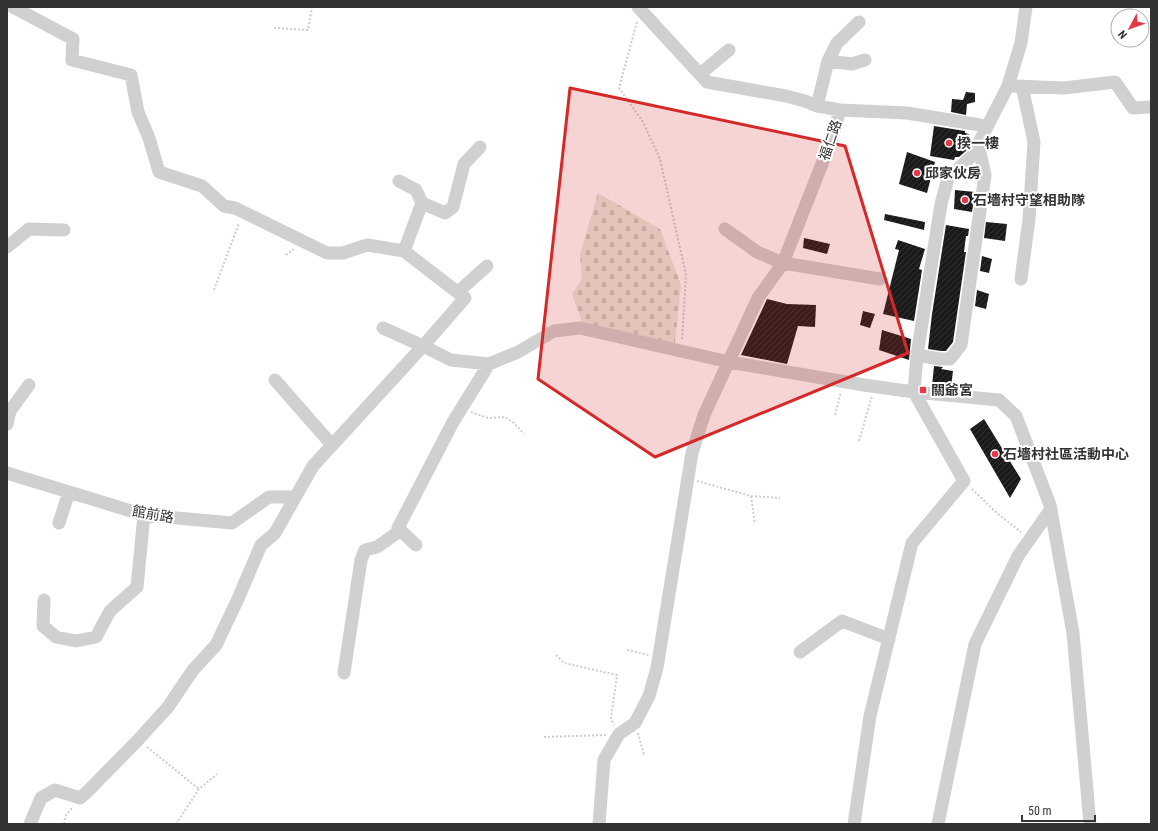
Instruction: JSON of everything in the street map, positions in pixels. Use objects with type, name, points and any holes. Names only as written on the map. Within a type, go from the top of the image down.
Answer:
[{"type":"street","points":[[13,7],[73,39],[72,60],[131,75],[138,112],[149,138],[158,172],[202,186],[224,206],[235,208],[327,253],[343,253],[368,245],[404,251],[465,298],[313,466],[275,533],[261,545],[216,645],[193,670],[168,707],[138,740],[80,798],[55,790],[41,798],[30,824]]},
{"type":"street","points":[[854,824],[870,716],[912,543],[964,481],[914,392],[917,354],[943,197],[948,178],[972,156],[986,126],[1008,86],[1020,43],[1026,7]]},
{"type":"street","name":"福仁路","points":[[635,722],[649,696],[657,668],[692,453],[704,415],[758,298],[783,263],[831,141],[840,110],[817,106],[805,101],[707,82],[639,8]]},
{"type":"street","points":[[817,106],[828,61],[837,43],[858,22]]},
{"type":"street","points":[[700,74],[729,50]]},
{"type":"street","points":[[828,61],[852,64],[865,60]]},
{"type":"street","points":[[1008,86],[1064,88],[1115,82],[1133,108],[1151,107]]},
{"type":"street","points":[[1021,279],[1029,219],[1034,142],[1022,86]]},
{"type":"street","points":[[840,110],[907,113],[986,126]]},
{"type":"street","points":[[917,354],[940,359],[950,359],[962,345],[985,175],[978,144]]},
{"type":"street","points":[[398,181],[416,190],[422,203],[444,213],[453,207],[464,164],[480,147]]},
{"type":"street","points":[[404,251],[422,203]]},
{"type":"street","points":[[7,247],[29,229],[64,230]]},
{"type":"street","points":[[725,229],[757,252],[783,263],[880,279]]},
{"type":"street","points":[[458,292],[487,266]]},
{"type":"street","points":[[383,328],[451,360],[489,364],[518,352],[554,331],[580,328],[729,362],[843,382],[914,392],[999,400],[1016,416],[1051,509],[1073,633],[1090,824]]},
{"type":"street","points":[[344,673],[361,560],[365,550],[377,547],[397,533],[398,528],[453,422],[489,364]]},
{"type":"street","points":[[275,380],[332,445]]},
{"type":"street","points":[[7,424],[10,411],[29,385]]},
{"type":"street","name":"館前路","points":[[7,473],[144,514],[232,524],[269,497],[295,497]]},
{"type":"street","points":[[60,524],[69,492]]},
{"type":"street","points":[[938,824],[975,644],[1018,556],[1051,509]]},
{"type":"street","points":[[44,600],[43,626],[56,637],[76,641],[96,637],[110,611],[137,587],[144,514]]},
{"type":"street","points":[[398,528],[416,545]]},
{"type":"street","points":[[800,652],[842,621],[889,639]]},
{"type":"street","points":[[599,824],[604,760],[619,734],[635,722]]},
{"type":"path","points":[[274,28],[308,30],[312,7]]},
{"type":"path","points":[[639,8],[619,88],[643,122],[660,159],[686,275],[682,351]]},
{"type":"path","points":[[214,290],[243,212]]},
{"type":"path","points":[[835,415],[843,382]]},
{"type":"path","points":[[859,441],[875,387]]},
{"type":"path","points":[[462,406],[472,412],[488,418],[505,417],[514,423],[524,434]]},
{"type":"path","points":[[688,479],[751,496],[780,498]]},
{"type":"path","points":[[964,481],[998,514],[1030,539]]},
{"type":"path","points":[[751,496],[755,524]]},
{"type":"path","points":[[627,650],[658,657]]},
{"type":"path","points":[[544,737],[619,734],[611,719],[617,675],[564,663],[556,655]]},
{"type":"path","points":[[635,722],[644,755]]},
{"type":"path","points":[[138,740],[199,789]]},
{"type":"path","points":[[176,824],[199,789],[217,774]]},
{"type":"path","points":[[64,824],[66,815],[80,798]]},
{"type":"highlighted area","points":[[570,88],[845,146],[908,353],[655,457],[538,379]]},
{"type":"green space","points":[[598,193],[660,229],[681,285],[675,343],[666,345],[583,325],[572,294],[582,279],[580,254]]},
{"type":"building","points":[[966,92],[975,93],[975,102],[967,104],[966,115],[951,112],[952,99],[963,100]]},
{"type":"building","name":"揆一樓","points":[[934,126],[965,131],[965,133],[969,134],[966,151],[959,157],[955,157],[954,160],[930,156]]},
{"type":"building","name":"邱家伙房","points":[[907,152],[935,162],[927,193],[899,184]]},
{"type":"building","name":"石墻村守望相助隊","points":[[955,190],[975,192],[972,212],[954,209]]},
{"type":"building","points":[[885,214],[925,222],[924,230],[884,220]]},
{"type":"building","points":[[986,222],[1007,224],[1005,241],[984,238]]},
{"type":"building","points":[[946,225],[969,229],[968,236],[966,236],[964,252],[966,252],[953,342],[946,351],[941,351],[928,349]]},
{"type":"building","points":[[804,238],[830,244],[827,254],[803,248]]},
{"type":"building","points":[[898,240],[925,249],[919,269],[922,270],[914,321],[883,314],[899,250],[895,249]]},
{"type":"building","points":[[982,256],[992,259],[989,273],[980,271]]},
{"type":"building","points":[[977,290],[989,294],[986,309],[975,306]]},
{"type":"building","points":[[767,299],[787,304],[816,305],[815,327],[798,326],[787,364],[741,355]]},
{"type":"building","points":[[863,311],[875,314],[870,328],[860,325]]},
{"type":"building","points":[[882,330],[911,339],[909,360],[879,350]]},
{"type":"building","points":[[934,366],[943,367],[941,369],[953,371],[951,387],[932,386]]},
{"type":"building","name":"石墻村社區活動中心","points":[[984,419],[1021,479],[1010,498],[970,429]]},
{"type":"place","name":"揆一樓","points":[[949,143]]},
{"type":"place","name":"邱家伙房","points":[[917,173]]},
{"type":"place","name":"石墻村守望相助隊","points":[[965,200]]},
{"type":"place","name":"關爺宮","points":[[923,390]]},
{"type":"place","name":"石墻村社區活動中心","points":[[995,454]]}]
